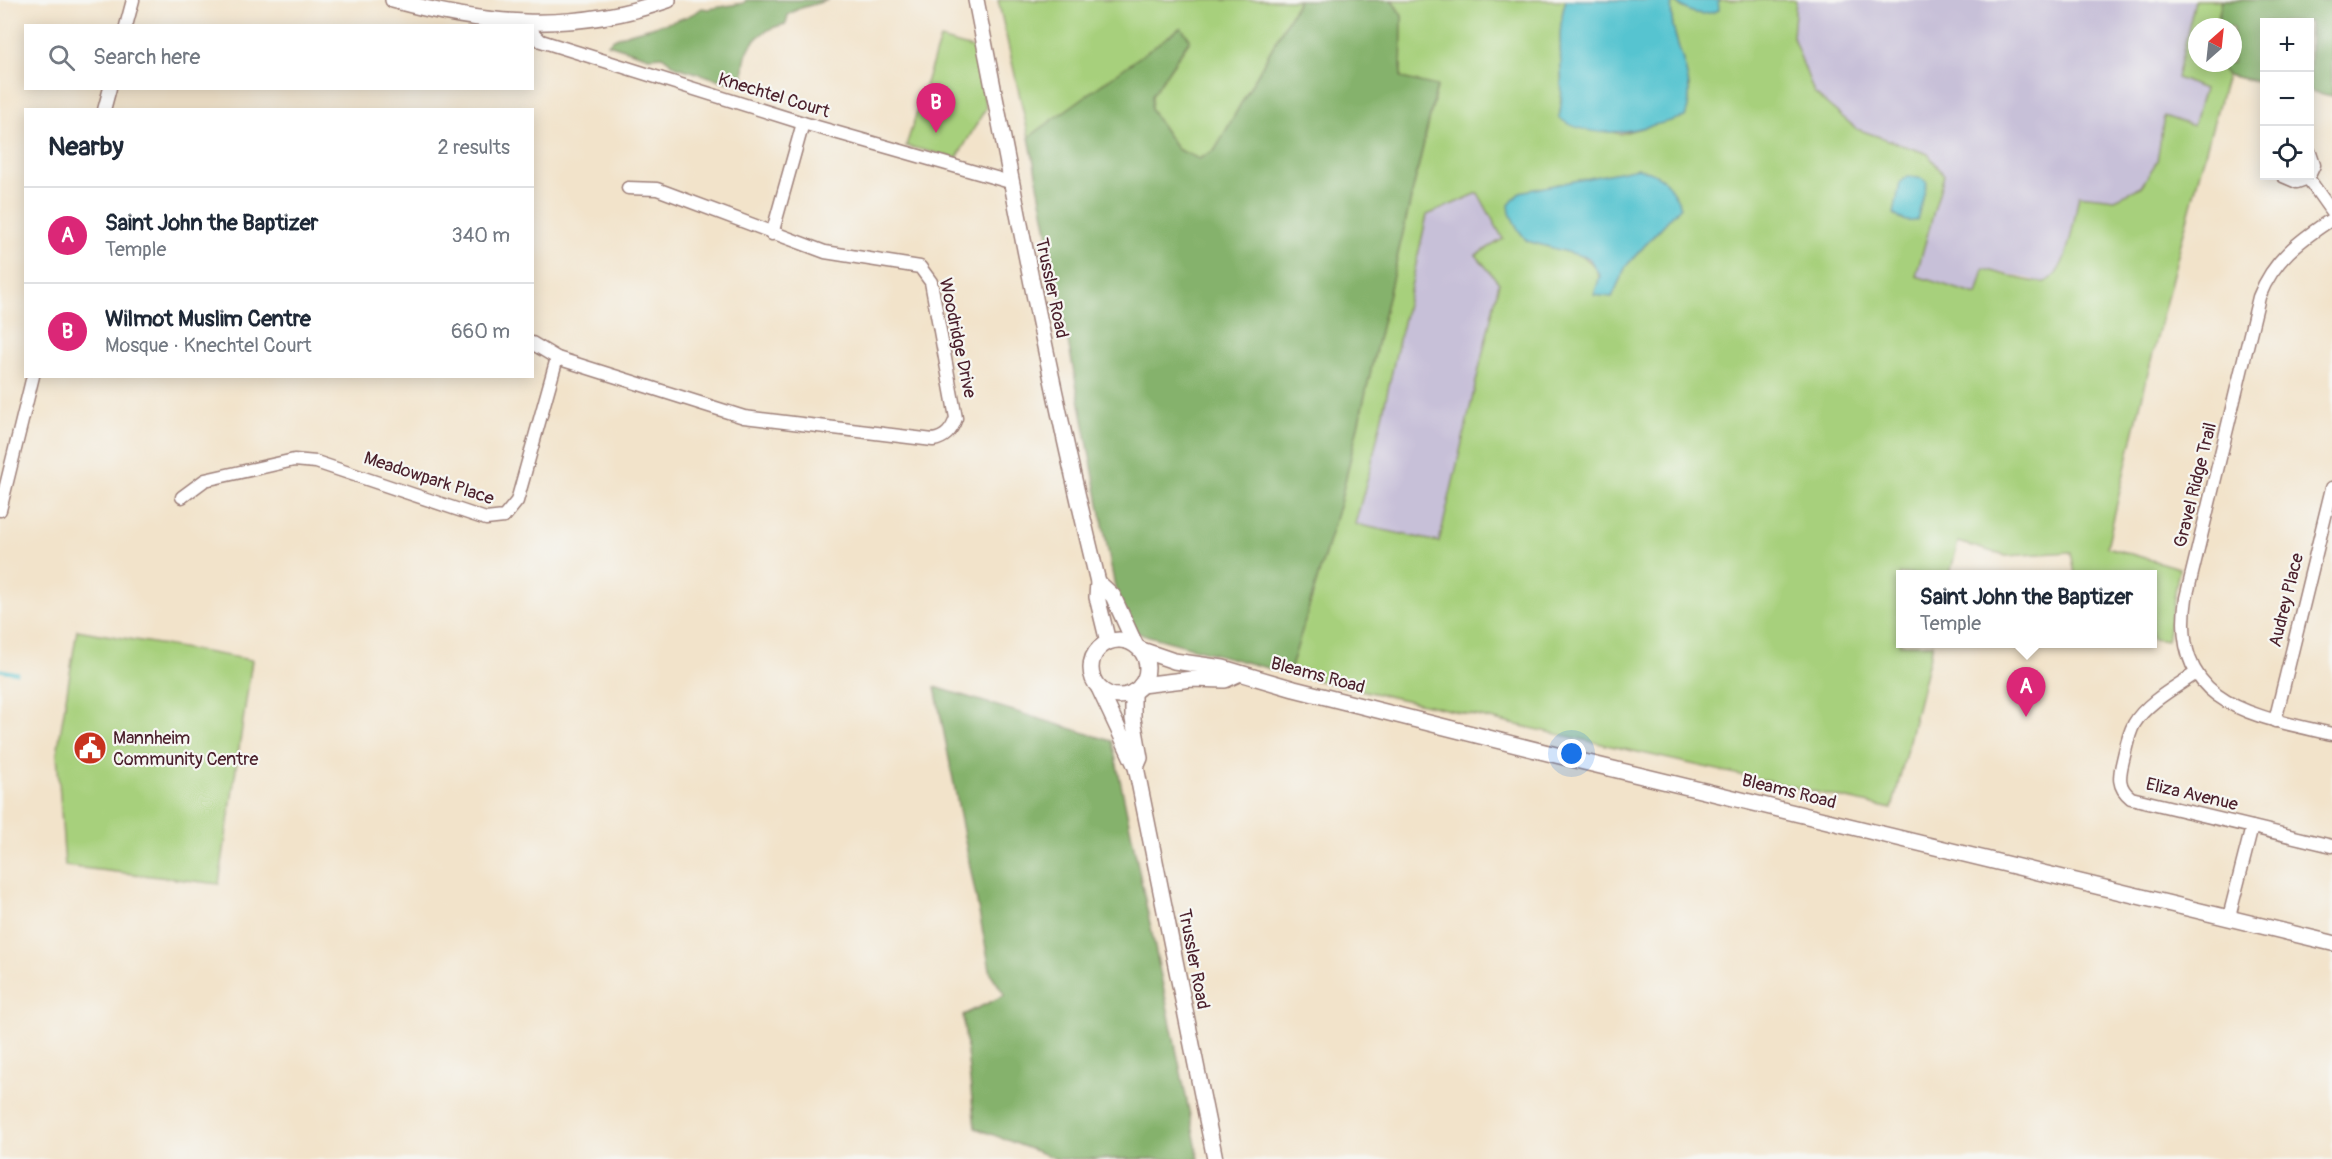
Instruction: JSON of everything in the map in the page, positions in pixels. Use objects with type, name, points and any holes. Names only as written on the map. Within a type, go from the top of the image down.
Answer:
[{"type":"main road","points":[[393,0],[451,7],[518,24]]},
{"type":"main road","points":[[534,26],[586,19],[668,0]]},
{"type":"main road","name":"Trussler Road","points":[[976,0],[1010,182],[1064,444],[1098,582],[1097,597],[1108,642]]},
{"type":"main road","name":"Trussler Road","points":[[1098,582],[1113,596],[1138,647]]},
{"type":"main road","points":[[1126,640],[1138,647],[1148,668],[1137,689],[1116,696],[1100,688],[1091,672],[1091,663],[1100,646],[1108,642],[1126,640]]},
{"type":"main road","name":"Bleams Road","points":[[1138,647],[1174,661],[1222,668],[1575,760],[2332,943]]},
{"type":"main road","name":"Bleams Road","points":[[1137,689],[1192,679],[1225,680],[1238,674]]},
{"type":"main road","name":"Trussler Road","points":[[1100,688],[1136,767],[1215,1159]]},
{"type":"main road","name":"Trussler Road","points":[[1136,767],[1140,758],[1133,719],[1137,689]]},
{"type":"street","points":[[127,24],[133,0]]},
{"type":"street","name":"Knechtel Court","points":[[534,32],[541,41],[802,123],[1010,182]]},
{"type":"street","points":[[105,108],[109,90]]},
{"type":"street","points":[[772,234],[802,123]]},
{"type":"street","points":[[2309,180],[2332,212]]},
{"type":"street","name":"Woodridge Drive","points":[[534,344],[557,358],[744,417],[933,440],[946,436],[956,418],[931,282],[925,271],[913,263],[825,252],[657,189],[628,188]]},
{"type":"street","name":"Gravel Ridge Trail","points":[[2332,219],[2301,240],[2281,258],[2259,297],[2182,622],[2185,643],[2196,673],[2213,693],[2235,708],[2275,721],[2332,734]]},
{"type":"street","name":"Meadowpark Place","points":[[182,497],[205,480],[294,460],[312,461],[352,472],[486,519],[504,517],[517,501],[557,358]]},
{"type":"street","points":[[0,510],[33,378]]},
{"type":"street","name":"Audrey Place","points":[[2275,721],[2332,488]]},
{"type":"street","name":"Eliza Avenue","points":[[2196,673],[2157,701],[2136,722],[2120,774],[2121,787],[2131,798],[2332,846]]},
{"type":"street","points":[[2229,917],[2252,826]]},
{"type":"shaded area","points":[[1796,0],[2195,0],[2191,18],[2188,18],[2188,30],[2177,78],[2204,89],[2193,127],[2164,117],[2157,161],[2141,187],[2115,199],[2055,277],[2043,282],[1985,269],[1977,295],[1916,276],[1928,154],[1857,129],[1814,93],[1793,37]]},
{"type":"shaded area","points":[[1478,193],[1504,240],[1499,283],[1439,543],[1355,524],[1370,470],[1427,215]]},
{"type":"green space","points":[[746,0],[828,0],[798,9],[788,15],[786,24],[759,36],[753,42],[746,57],[744,77],[737,77],[730,83],[677,67],[662,56],[649,57],[608,44],[623,35],[680,19],[702,8],[744,3]]},
{"type":"green space","points":[[998,0],[1299,0],[1215,150],[1199,159],[1177,149],[1151,110],[1152,95],[1190,40],[1181,28],[1029,137]]},
{"type":"green space","points":[[1299,0],[1392,0],[1402,16],[1401,78],[1437,86],[1340,503],[1289,674],[1123,629],[1029,137],[1181,27],[1190,39],[1152,95],[1151,110],[1177,149],[1199,159],[1215,150]]},
{"type":"green space","points":[[1392,0],[1566,0],[1562,14],[1560,44],[1562,88],[1559,118],[1620,134],[1685,116],[1689,101],[1689,87],[1671,15],[1672,0],[1683,8],[1718,10],[1718,0],[1796,0],[1793,37],[1814,93],[1857,129],[1928,154],[1944,175],[1916,276],[1977,295],[1984,269],[2038,282],[2052,278],[2059,269],[2069,245],[2079,195],[2115,199],[2141,187],[2157,161],[2164,116],[2193,126],[2204,89],[2177,78],[2188,30],[2188,72],[2242,72],[2242,18],[2191,18],[2195,0],[2332,0],[2332,96],[2314,92],[2314,18],[2260,18],[2260,82],[2227,75],[2179,252],[2107,547],[2179,568],[2167,641],[2157,640],[2157,570],[2074,570],[2071,552],[2006,556],[1958,542],[1951,570],[1896,570],[1896,648],[1932,648],[1892,809],[1289,674],[1340,503],[1437,87],[1401,78],[1402,16]],"holes":[[[1478,193],[1503,239],[1476,255],[1499,283],[1439,542],[1355,524],[1370,470],[1427,215]],[[1681,206],[1626,266],[1612,297],[1599,286],[1595,267],[1581,256],[1569,251]]]},
{"type":"green space","points":[[2222,0],[2332,0],[2332,96],[2314,92],[2314,18],[2260,18],[2260,82],[2227,75],[2224,72],[2242,72],[2242,18],[2218,18]]},
{"type":"green space","points":[[940,39],[976,49],[986,108],[957,158],[906,146]]},
{"type":"green space","points":[[77,630],[252,660],[219,884],[65,866],[57,754]]},
{"type":"green space","points":[[935,687],[1112,741],[1199,1159],[1057,1159],[975,1128],[963,1015],[1005,995],[991,974]]},
{"type":"water","points":[[1566,0],[1672,0],[1671,15],[1689,87],[1689,102],[1685,117],[1638,129],[1605,132],[1589,131],[1559,118],[1562,88],[1560,44],[1562,14]]},
{"type":"water","points":[[1675,0],[1718,0],[1719,10],[1695,13]]},
{"type":"water","points":[[1638,168],[1664,181],[1673,191],[1681,206],[1626,266],[1612,297],[1594,295],[1600,276],[1589,258],[1527,241],[1517,228],[1510,213],[1509,205],[1520,192]]},
{"type":"water","points":[[1907,176],[1923,179],[1927,183],[1917,220],[1914,221],[1899,218],[1894,214],[1900,183]]},
{"type":"waterway","points":[[0,670],[17,673]]},
{"type":"place","name":"Wilmot Muslim Centre","points":[[936,133]]},
{"type":"place","name":"Saint John the Baptizer","points":[[2026,717]]},
{"type":"place","name":"Mannheim Community Centre","points":[[90,748]]}]
